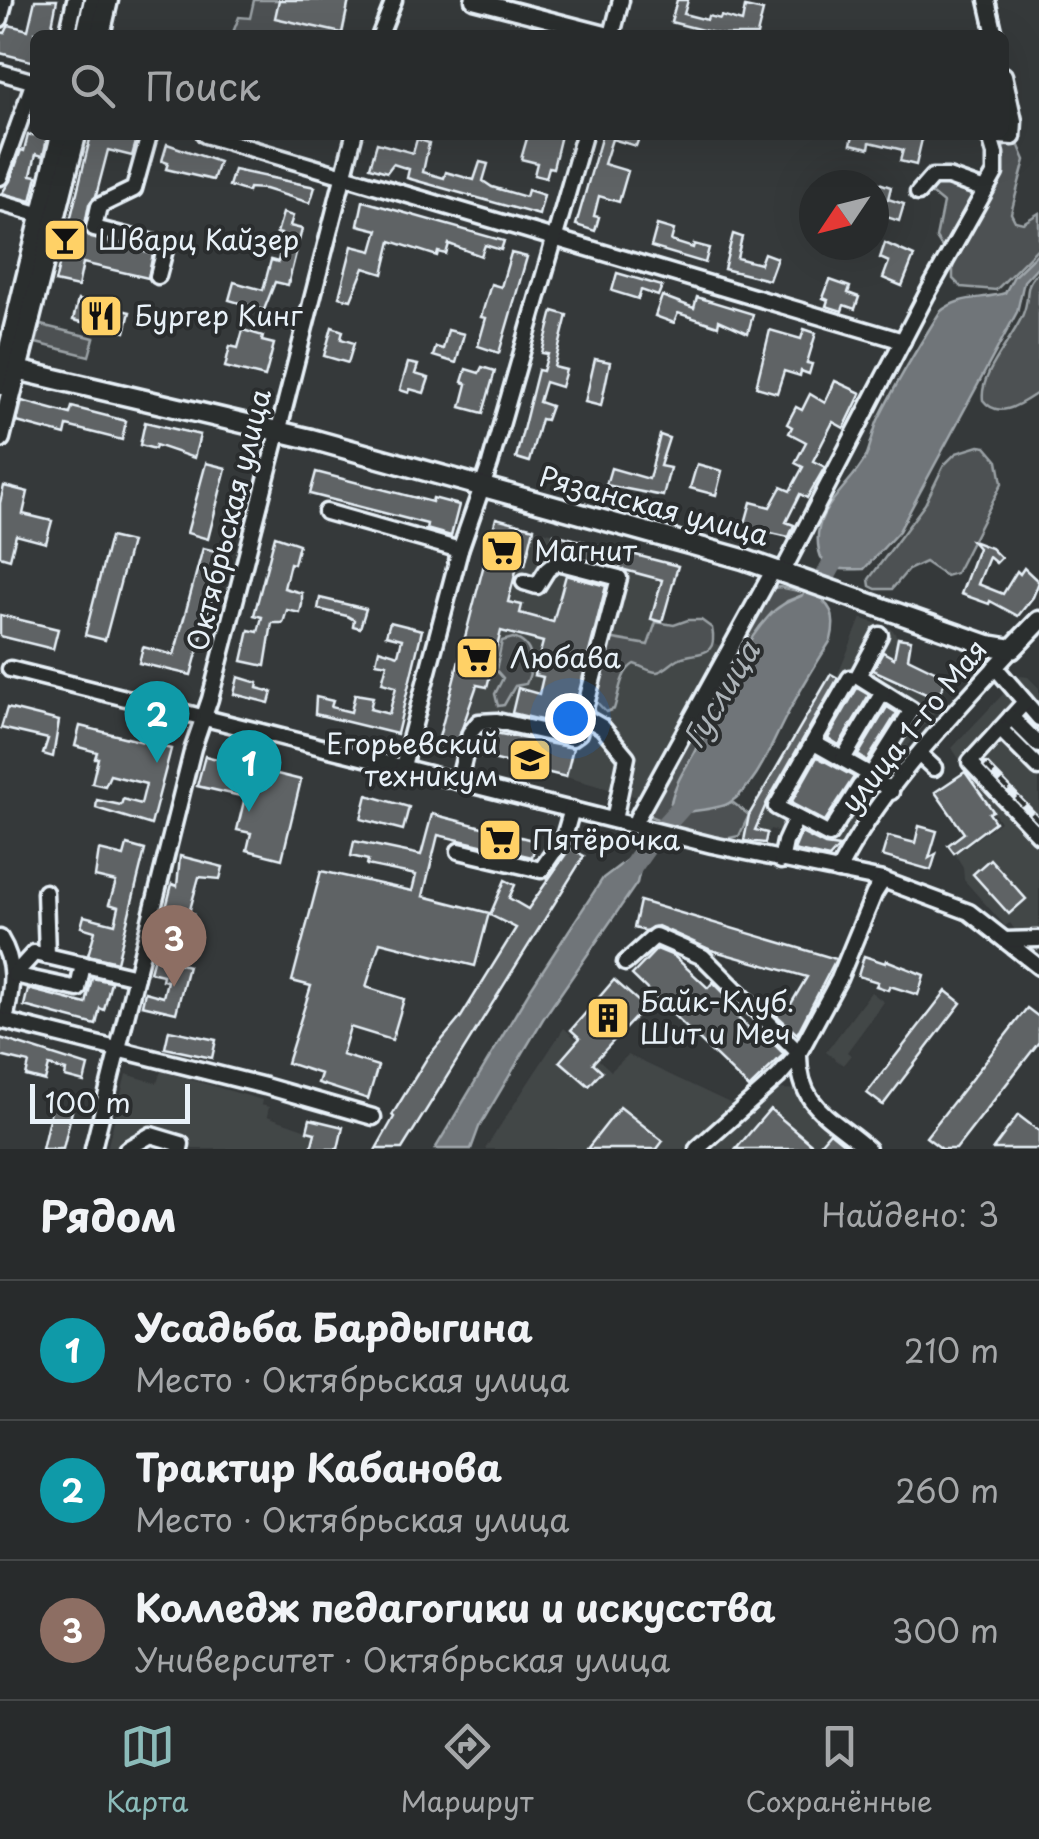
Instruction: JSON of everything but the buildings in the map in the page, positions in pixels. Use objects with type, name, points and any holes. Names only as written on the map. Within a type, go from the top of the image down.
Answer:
[{"type":"main road","points":[[87,30],[94,0]]},
{"type":"main road","points":[[101,30],[108,0]]},
{"type":"main road","points":[[0,438],[7,366],[60,140]]},
{"type":"main road","points":[[7,366],[75,140]]},
{"type":"main road","name":"Рязанская улица","points":[[7,366],[277,430],[780,574],[860,598],[964,638],[1012,649]]},
{"type":"main road","name":"улица 1-го Мая","points":[[1012,649],[1039,620]]},
{"type":"street","points":[[0,19],[5,0]]},
{"type":"street","points":[[69,30],[75,0]]},
{"type":"street","points":[[382,30],[394,0]]},
{"type":"street","points":[[473,0],[590,30]]},
{"type":"street","points":[[612,30],[621,0]]},
{"type":"street","points":[[987,0],[994,30]]},
{"type":"street","points":[[0,72],[30,80]]},
{"type":"street","points":[[0,177],[30,92]]},
{"type":"street","points":[[1009,98],[1014,121],[1013,137],[1009,137]]},
{"type":"street","points":[[148,140],[134,189],[99,206],[94,228],[166,246],[158,276]]},
{"type":"street","points":[[222,140],[903,342]]},
{"type":"street","name":"Октябрьская улица","points":[[93,1149],[193,748],[353,140]]},
{"type":"street","points":[[403,766],[460,550],[482,488],[583,140]]},
{"type":"street","points":[[638,822],[780,574],[995,173],[995,154],[989,140]]},
{"type":"street","points":[[918,194],[932,177],[948,177],[986,190]]},
{"type":"street","points":[[0,203],[42,215]]},
{"type":"street","points":[[326,512],[460,550]]},
{"type":"street","points":[[459,780],[470,733],[479,722],[497,721],[572,738],[580,732],[619,578],[558,562],[547,570],[541,584],[524,582]]},
{"type":"street","points":[[849,675],[912,710],[828,836],[776,807],[849,675],[880,635]]},
{"type":"street","name":"улица 1-го Мая","points":[[838,871],[876,811],[1012,649]]},
{"type":"street","points":[[996,667],[1039,718]]},
{"type":"street","points":[[10,670],[614,820],[638,822],[781,861],[883,880],[969,912],[1039,967]]},
{"type":"street","points":[[843,759],[882,692]]},
{"type":"street","points":[[1026,702],[970,762],[1039,835]]},
{"type":"street","points":[[583,716],[602,727],[627,757],[614,820]]},
{"type":"street","points":[[1006,723],[1039,746]]},
{"type":"street","points":[[1006,723],[1039,768]]},
{"type":"street","points":[[814,743],[871,775],[891,792]]},
{"type":"street","points":[[920,755],[934,768]]},
{"type":"street","points":[[459,852],[541,870],[564,837],[572,809]]},
{"type":"street","points":[[876,811],[894,818]]},
{"type":"street","points":[[781,861],[796,818]]},
{"type":"street","points":[[697,1149],[778,1078],[799,1052],[839,980],[883,880]]},
{"type":"street","points":[[45,892],[47,956]]},
{"type":"street","points":[[625,962],[655,936],[702,957],[799,1052],[798,1077],[807,1098],[868,1149]]},
{"type":"street","points":[[0,938],[10,954],[14,975],[2,1021],[373,1117]]},
{"type":"street","points":[[1006,940],[1039,939]]},
{"type":"street","points":[[14,975],[34,953],[136,976]]},
{"type":"street","points":[[14,975],[78,989],[84,964]]},
{"type":"street","points":[[127,1149],[152,1136],[181,1144],[180,1149]]},
{"type":"shaded area","points":[[254,0],[349,0],[343,30],[234,30],[239,17],[250,18]]},
{"type":"shaded area","points":[[1008,144],[1019,146],[1025,160],[1011,213],[1015,221],[1023,223],[1039,213],[1039,247],[996,290],[961,287],[953,279],[953,265],[936,238],[943,203],[930,187],[939,181],[974,190]]},
{"type":"shaded area","points":[[1039,252],[1039,265],[1024,281],[1017,312],[899,531],[864,569],[837,568],[825,563],[819,551],[820,523],[866,457],[885,406],[940,312],[963,300],[1005,293],[1014,276]]},
{"type":"shaded area","points":[[1039,271],[1039,392],[1011,408],[996,409],[983,400],[986,379],[1019,324],[1029,286]]},
{"type":"shaded area","points":[[41,325],[94,338],[89,356],[36,343]]},
{"type":"shaded area","points":[[986,447],[998,461],[1002,483],[956,573],[946,576],[925,562],[908,570],[892,589],[870,586],[869,579],[925,504],[944,465],[956,453]]},
{"type":"shaded area","points":[[534,528],[554,534],[551,550],[662,580],[651,619],[721,646],[641,798],[566,777],[573,747],[492,727],[489,740],[475,737],[460,751],[477,685],[487,687],[518,563],[525,564]]},
{"type":"shaded area","points":[[770,589],[808,593],[787,601],[760,627],[731,675],[671,803],[684,813],[732,802],[749,815],[739,836],[720,840],[647,815],[645,810]]},
{"type":"shaded area","points":[[808,593],[831,611],[831,640],[756,774],[729,803],[677,812],[671,803],[676,785],[748,644],[777,609]]},
{"type":"shaded area","points":[[861,618],[892,629],[898,638],[901,681],[937,699],[936,711],[877,783],[835,855],[825,861],[791,849],[794,836],[770,829],[765,843],[739,836],[761,792],[837,677]]},
{"type":"shaded area","points":[[701,620],[712,628],[709,650],[684,656],[657,672],[634,664],[623,678],[614,709],[606,712],[593,698],[608,638],[648,645],[656,622],[674,625]]},
{"type":"shaded area","points":[[513,638],[529,650],[531,670],[526,684],[515,686],[504,705],[498,706],[495,694],[503,678],[496,670],[502,641]]},
{"type":"shaded area","points":[[1020,676],[1028,677],[1039,688],[1039,955],[1025,944],[1023,932],[1010,923],[1005,926],[964,880],[963,867],[955,854],[1000,822],[952,748]]},
{"type":"shaded area","points":[[643,856],[637,883],[543,1019],[479,1127],[471,1149],[435,1149],[530,990],[603,878],[631,857]]},
{"type":"shaded area","points":[[871,992],[884,1002],[847,1052],[851,1055],[843,1065],[826,1052]]},
{"type":"shaded area","points":[[564,1028],[611,1071],[628,1055],[753,1114],[776,1089],[811,1090],[879,1149],[485,1149]]},
{"type":"shaded area","points":[[161,1071],[262,1100],[261,1105],[269,1107],[267,1116],[315,1133],[311,1149],[107,1149],[126,1074],[157,1083]]},
{"type":"waterway","name":"Гуслица","points":[[801,620],[843,545]]},
{"type":"waterway","name":"Гуслица","points":[[624,879],[650,842],[694,793]]},
{"type":"railway","points":[[986,766],[1039,821]]},
{"type":"place","name":"Шварц Кайзер","points":[[65,240]]},
{"type":"place","name":"Бургер Кинг","points":[[101,316]]},
{"type":"place","name":"Магнит","points":[[502,551]]},
{"type":"place","name":"Любава","points":[[477,658]]},
{"type":"place","name":"Егорьевский техникум","points":[[530,760]]},
{"type":"place","name":"Трактир Кабанова","points":[[157,763]]},
{"type":"place","name":"Усадьба Бардыгина","points":[[249,812]]},
{"type":"place","name":"Пятёрочка","points":[[500,840]]},
{"type":"place","name":"Колледж педагогики и искусства","points":[[174,987]]},
{"type":"place","name":"Байк-Клуб. Шит и Меч","points":[[608,1018]]}]
